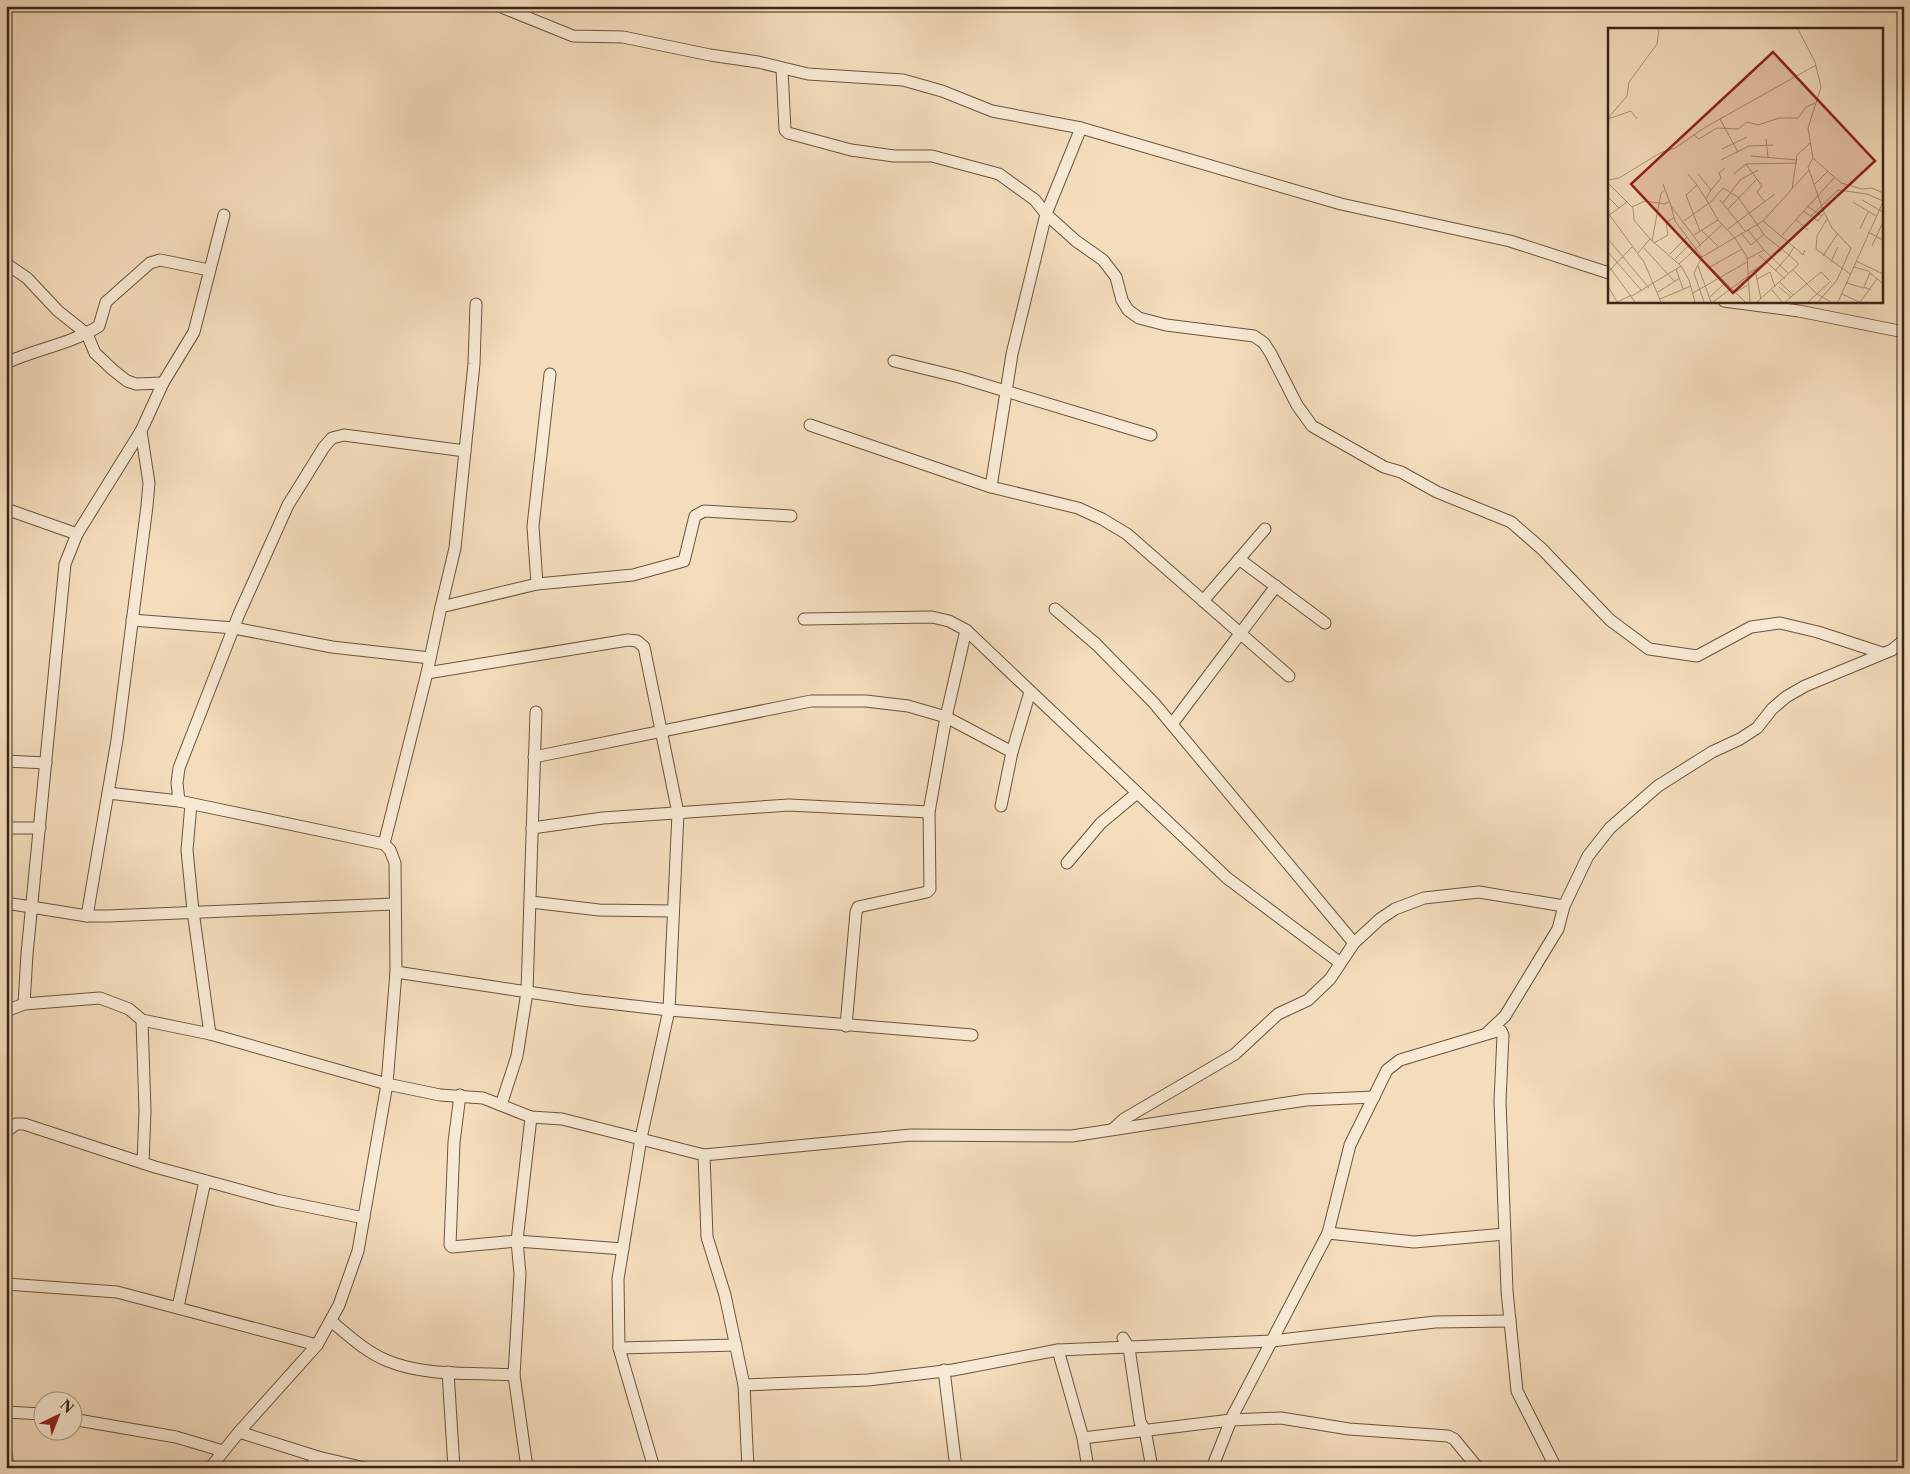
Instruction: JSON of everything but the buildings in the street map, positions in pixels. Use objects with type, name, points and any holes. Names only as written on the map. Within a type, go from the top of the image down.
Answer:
[{"type":"street","points":[[499,6],[565,34],[623,37],[710,55],[758,62],[782,69],[833,77],[887,77],[903,80],[942,91],[999,113],[1081,128],[1341,204],[1510,241],[1608,273]]},
{"type":"street","points":[[782,69],[785,130],[791,135],[851,150],[894,156],[932,156],[999,174],[1035,200],[1046,214],[1111,268],[1116,277],[1122,300],[1128,310],[1139,318],[1166,325],[1254,336],[1264,343],[1297,405],[1312,426],[1384,467],[1401,472],[1437,492],[1511,522],[1542,549],[1610,620],[1649,649],[1697,656],[1751,627],[1780,623],[1818,632],[1882,653]]},
{"type":"street","points":[[991,487],[1012,354],[1046,214],[1081,128]]},
{"type":"street","points":[[24,1004],[66,564],[76,534],[141,431],[163,383],[194,332],[224,215]]},
{"type":"street","points":[[6,363],[23,355],[87,334],[100,326],[106,302],[150,262],[160,260],[209,270]]},
{"type":"street","points":[[6,261],[8,265],[27,278],[58,311],[87,334],[95,353],[128,381],[136,384],[163,383]]},
{"type":"street","points":[[1732,302],[1799,311],[1904,332]]},
{"type":"street","points":[[384,844],[427,673],[455,548],[474,364],[476,304]]},
{"type":"street","points":[[894,361],[959,377],[1006,393],[1151,435]]},
{"type":"street","points":[[537,584],[533,526],[550,374]]},
{"type":"street","points":[[810,425],[991,487],[1078,508],[1102,519],[1127,534],[1289,676]]},
{"type":"street","points":[[87,916],[117,740],[149,483],[141,431]]},
{"type":"street","points":[[179,801],[177,783],[180,768],[234,628],[288,505],[332,438],[344,435],[465,451]]},
{"type":"street","points":[[6,509],[76,534]]},
{"type":"street","points":[[441,607],[537,584],[632,574],[684,561],[694,516],[704,511],[791,516]]},
{"type":"street","points":[[1203,602],[1266,529]]},
{"type":"street","points":[[1239,559],[1325,623]]},
{"type":"street","points":[[1172,724],[1276,586]]},
{"type":"street","points":[[1055,609],[1096,644],[1172,724],[1354,943]]},
{"type":"street","points":[[804,619],[932,617],[950,621],[966,630],[1227,878],[1340,962]]},
{"type":"street","points":[[132,620],[234,628],[332,647],[430,658]]},
{"type":"street","points":[[846,1026],[856,912],[864,904],[927,892],[930,889],[929,812],[946,717],[966,630]]},
{"type":"street","points":[[427,673],[628,640],[637,641],[644,647],[678,812],[669,1010],[641,1138],[618,1279],[619,1348],[654,1468]]},
{"type":"street","points":[[1486,1034],[1504,1016],[1558,929],[1564,906],[1588,856],[1610,828],[1658,786],[1712,752],[1740,739],[1757,728],[1772,709],[1786,697],[1892,650],[1904,640]]},
{"type":"street","points":[[1001,806],[1012,752],[1030,692]]},
{"type":"street","points":[[534,758],[811,701],[866,701],[908,706],[946,717],[1012,752]]},
{"type":"street","points":[[501,1104],[517,1056],[527,992],[536,712]]},
{"type":"street","points":[[6,762],[46,763]]},
{"type":"street","points":[[108,793],[179,801],[384,844],[390,850],[395,863],[396,972],[388,1084],[358,1251],[339,1305],[316,1345],[239,1432],[210,1468]]},
{"type":"street","points":[[1067,863],[1101,823],[1137,793]]},
{"type":"street","points":[[191,804],[187,850],[193,911],[210,1034]]},
{"type":"street","points":[[532,828],[603,818],[789,805],[929,812]]},
{"type":"street","points":[[6,828],[40,828]]},
{"type":"street","points":[[1112,1129],[1124,1119],[1235,1054],[1278,1014],[1308,1000],[1330,979],[1354,943],[1380,919],[1395,909],[1424,898],[1446,894],[1479,892],[1564,906]]},
{"type":"street","points":[[530,902],[599,910],[673,911]]},
{"type":"street","points":[[6,903],[32,909],[87,916],[394,904]]},
{"type":"street","points":[[396,972],[527,992],[669,1010],[972,1035]]},
{"type":"street","points":[[6,1011],[24,1004],[100,998],[129,1009],[142,1020],[210,1034],[388,1084],[440,1095],[483,1098],[531,1117],[562,1119],[704,1155],[911,1134],[1072,1136],[1112,1129],[1168,1123],[1306,1100],[1374,1097]]},
{"type":"street","points":[[142,1020],[145,1111],[143,1163]]},
{"type":"street","points":[[1212,1468],[1231,1420],[1328,1233],[1350,1145],[1392,1064],[1501,1031],[1503,1035],[1500,1101],[1504,1234],[1517,1391],[1520,1401],[1556,1468]]},
{"type":"street","points":[[460,1095],[448,1242],[452,1247],[517,1241],[623,1249]]},
{"type":"street","points":[[528,1468],[514,1375],[520,1274],[517,1241],[531,1117]]},
{"type":"street","points":[[6,1132],[10,1127],[24,1124],[143,1163],[206,1181],[276,1200],[364,1218]]},
{"type":"street","points":[[704,1155],[707,1237],[725,1295],[744,1385],[748,1468]]},
{"type":"street","points":[[178,1307],[206,1181]]},
{"type":"street","points":[[1328,1233],[1414,1242],[1504,1234]]},
{"type":"street","points":[[6,1284],[117,1292],[316,1345]]},
{"type":"street","points":[[330,1321],[363,1347],[388,1361],[417,1369],[514,1375]]},
{"type":"street","points":[[744,1385],[868,1380],[953,1370],[1058,1350],[1126,1343],[1272,1341],[1435,1322],[1510,1321]]},
{"type":"street","points":[[1126,1343],[1140,1422],[1145,1430],[1152,1468]]},
{"type":"street","points":[[619,1348],[736,1345]]},
{"type":"street","points":[[1058,1350],[1083,1438],[1088,1468]]},
{"type":"street","points":[[944,1370],[956,1468]]},
{"type":"street","points":[[448,1372],[454,1468]]},
{"type":"street","points":[[6,1412],[32,1413]]},
{"type":"street","points":[[1083,1438],[1231,1420],[1282,1418],[1349,1429],[1448,1436],[1454,1439],[1478,1468]]},
{"type":"street","points":[[82,1421],[176,1437],[223,1451]]},
{"type":"street","points":[[239,1432],[318,1457],[365,1468]]},
{"type":"street","points":[[6,1451],[8,1468]]},
{"type":"street","points":[[310,1468],[318,1457]]}]
